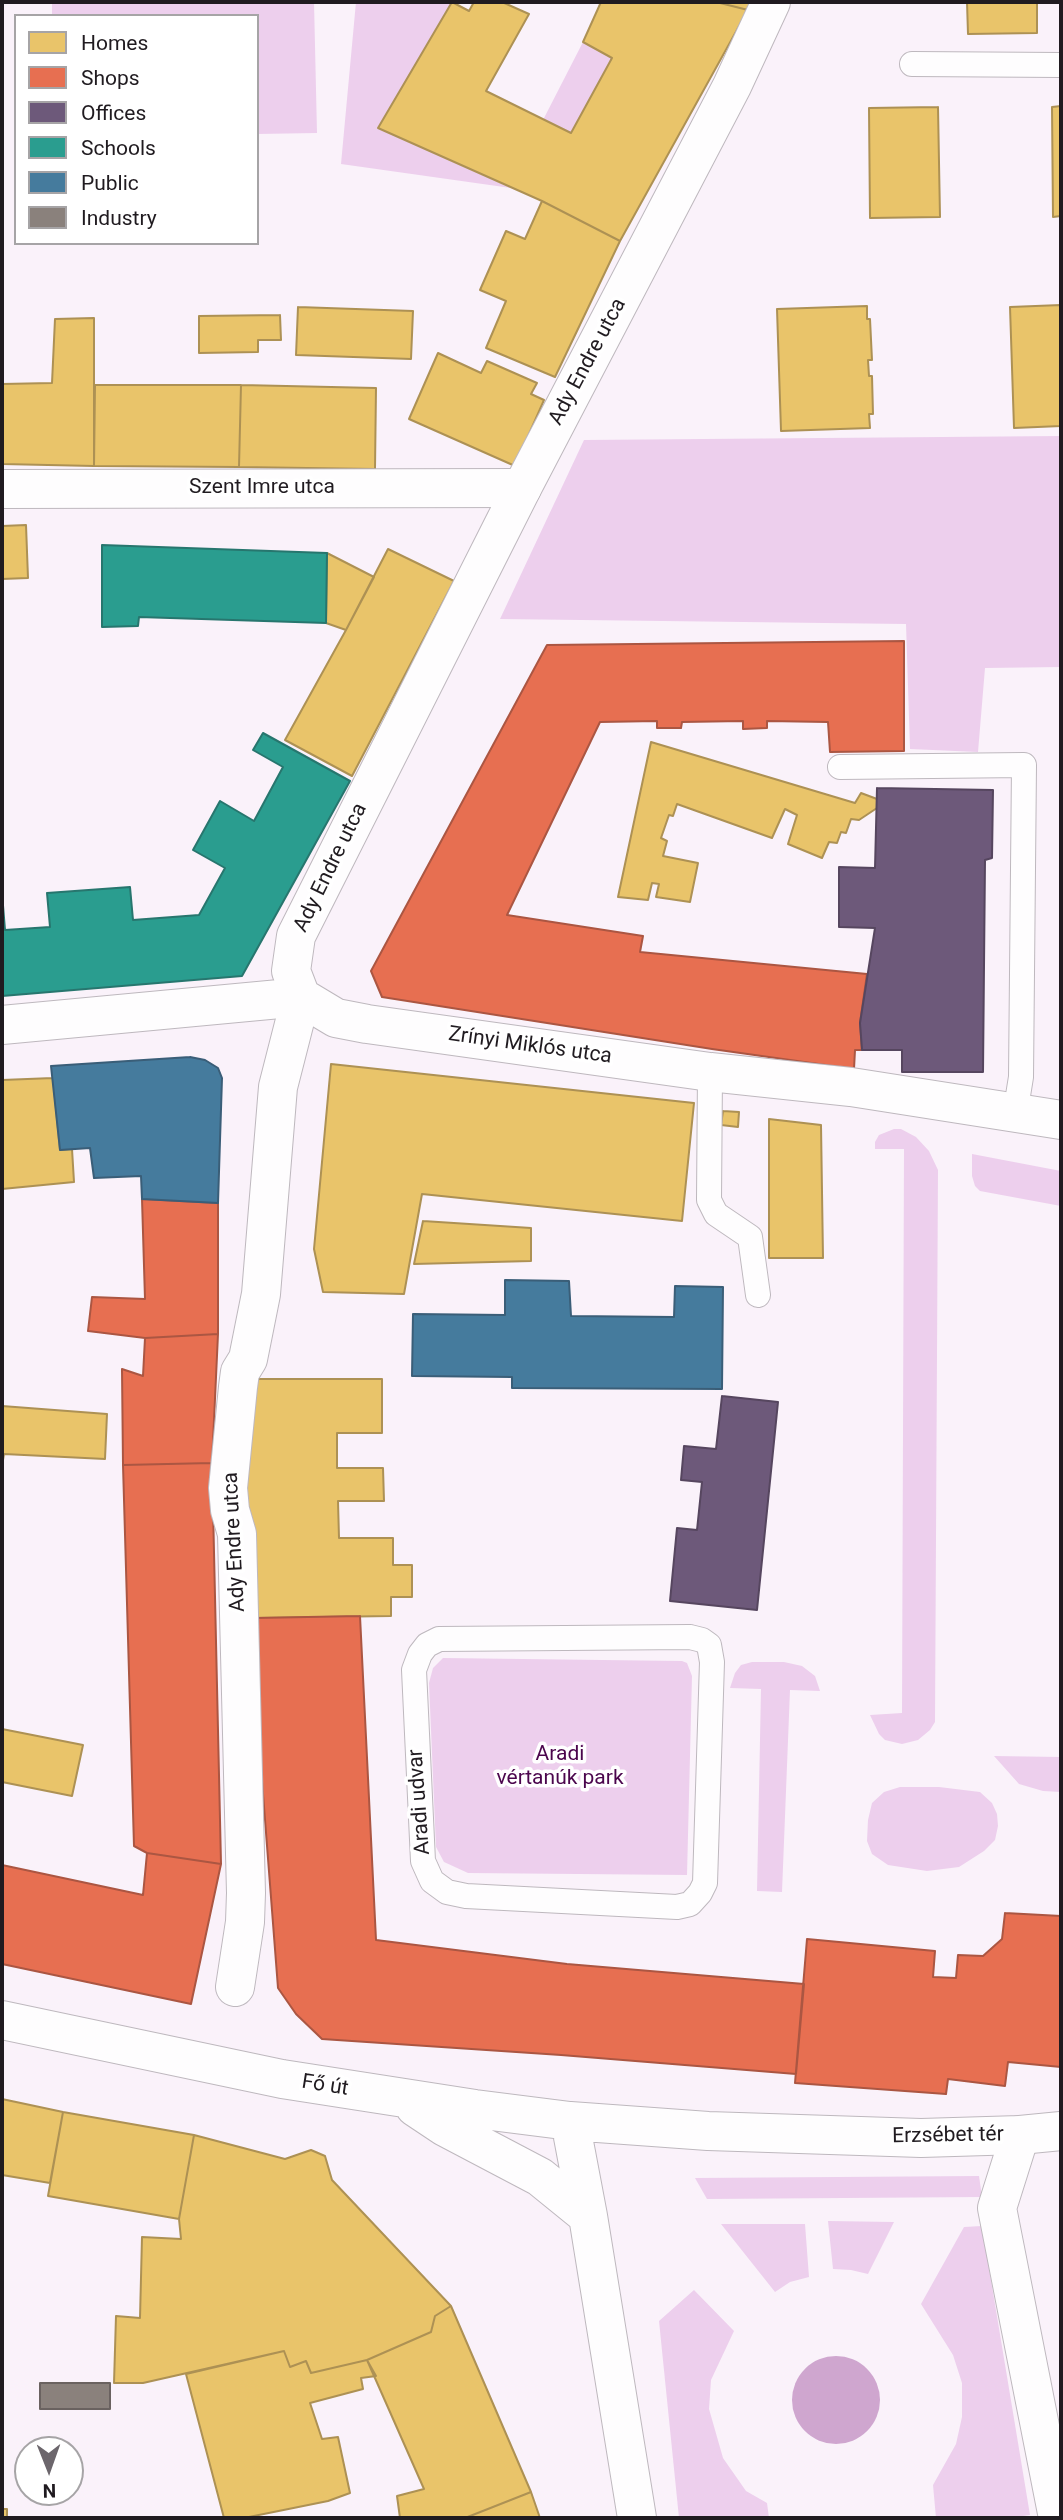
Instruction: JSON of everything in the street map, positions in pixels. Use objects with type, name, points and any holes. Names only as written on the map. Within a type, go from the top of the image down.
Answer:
[{"type":"street","name":"Ady Endre utca","points":[[236,1987],[245,1922],[246,1879],[237,1534],[230,1510],[228,1488],[240,1372],[248,1359],[261,1294],[278,1087],[301,998],[291,971],[296,936],[522,488],[732,86],[771,2]]},
{"type":"street","name":"Szent Imre utca","points":[[2,489],[522,488]]},
{"type":"street","points":[[2,1025],[301,998]]},
{"type":"street","name":"Zrínyi Miklós utca","points":[[301,998],[336,1018],[356,1022],[710,1072],[851,1087],[1061,1120]]},
{"type":"street","name":"Fő út","points":[[2,2020],[228,2068],[402,2098],[570,2121],[652,2127]]},
{"type":"street","points":[[402,2098],[445,2127],[540,2177],[588,2216]]},
{"type":"street","points":[[570,2121],[638,2518]]},
{"type":"street","name":"Erzsébet tér","points":[[652,2127],[921,2138],[1020,2135],[997,2208],[1058,2518]]},
{"type":"street","points":[[1020,2135],[1061,2131]]},
{"type":"lane","points":[[912,64],[1061,65]]},
{"type":"lane","points":[[840,767],[1024,765],[1021,1077],[1015,1114]]},
{"type":"lane","points":[[710,1072],[709,1200],[716,1214],[750,1237],[758,1295]]},
{"type":"lane","name":"Aradi udvar","points":[[690,1637],[709,1645],[712,1662],[705,1883],[690,1904],[677,1907],[466,1896],[447,1892],[432,1881],[423,1861],[414,1670],[420,1654],[430,1642],[439,1639],[690,1637]]},
{"type":"green space","points":[[314,2],[317,133],[259,134],[259,14],[52,14],[52,3]]},
{"type":"green space","points":[[356,2],[452,2],[378,128],[511,188],[341,164]]},
{"type":"green space","points":[[583,42],[612,58],[571,133],[543,120]]},
{"type":"green space","points":[[1061,436],[1061,667],[985,668],[978,752],[910,749],[906,624],[500,619],[584,440]]},
{"type":"green space","points":[[901,1129],[916,1137],[929,1151],[938,1170],[935,1722],[918,1740],[902,1744],[885,1740],[870,1715],[902,1713],[904,1149],[875,1149],[879,1135]]},
{"type":"green space","points":[[972,1154],[1061,1171],[1061,1206],[980,1191],[972,1176]]},
{"type":"green space","name":"Aradi vértanúk park","points":[[443,1658],[687,1663],[692,1676],[687,1875],[468,1873],[444,1862],[436,1847],[429,1683],[433,1668]]},
{"type":"green space","points":[[752,1662],[784,1662],[802,1666],[815,1676],[820,1691],[790,1690],[782,1892],[757,1891],[761,1689],[730,1688],[741,1665]]},
{"type":"green space","points":[[994,1756],[1061,1757],[1061,1792],[1043,1791],[1019,1784]]},
{"type":"green space","points":[[900,1787],[939,1787],[980,1792],[992,1803],[997,1814],[995,1840],[984,1851],[959,1867],[927,1871],[888,1865],[872,1854],[867,1841],[868,1820],[872,1803],[884,1792]]},
{"type":"green space","points":[[979,2176],[982,2197],[707,2199],[695,2178]]},
{"type":"green space","points":[[828,2221],[894,2222],[868,2274],[833,2269]]},
{"type":"green space","points":[[721,2224],[805,2224],[809,2277],[790,2282],[775,2292]]},
{"type":"green space","points":[[982,2226],[1030,2515],[1009,2518],[936,2518],[933,2485],[956,2444],[962,2417],[962,2383],[953,2355],[921,2304],[964,2227]]},
{"type":"green space","points":[[694,2290],[734,2331],[711,2380],[709,2409],[723,2458],[746,2491],[767,2503],[769,2518],[679,2518],[659,2321]]},
{"type":"shaded area","points":[[836,2356],[853,2359],[867,2369],[877,2383],[880,2400],[877,2417],[867,2431],[853,2441],[836,2444],[819,2441],[805,2431],[795,2417],[792,2400],[795,2383],[805,2369],[819,2359]]},
{"type":"building: Homes","points":[[452,2],[469,11],[474,2],[502,2],[529,14],[486,91],[571,133],[612,58],[583,42],[601,2],[716,2],[748,10],[620,241],[542,201],[378,128]]},
{"type":"building: Homes","points":[[716,2],[752,2],[748,10]]},
{"type":"building: Homes","points":[[967,2],[1037,2],[1037,33],[968,34]]},
{"type":"building: Homes","points":[[1061,106],[1061,216],[1053,217],[1052,107]]},
{"type":"building: Homes","points":[[938,107],[940,217],[870,218],[869,108]]},
{"type":"building: Homes","points":[[542,201],[620,241],[555,377],[486,348],[506,301],[480,290],[506,231],[525,239]]},
{"type":"building: Homes","points":[[1061,305],[1061,426],[1014,428],[1010,307]]},
{"type":"building: Homes","points":[[867,306],[872,360],[868,360],[869,376],[872,376],[873,414],[869,414],[870,428],[781,431],[777,309]]},
{"type":"building: Homes","points":[[298,307],[413,311],[411,359],[296,355]]},
{"type":"building: Homes","points":[[280,315],[281,340],[258,340],[258,352],[199,353],[199,316]]},
{"type":"building: Homes","points":[[94,318],[94,466],[2,464],[2,384],[52,383],[55,319]]},
{"type":"building: Homes","points":[[438,353],[481,373],[487,361],[537,383],[531,394],[544,400],[515,466],[409,419]]},
{"type":"building: Homes","points":[[95,385],[241,385],[239,467],[94,466]]},
{"type":"building: Homes","points":[[241,385],[376,388],[375,469],[239,467]]},
{"type":"building: Homes","points":[[26,525],[28,578],[2,579],[2,526]]},
{"type":"building: Homes","points":[[388,549],[454,581],[352,776],[285,740]]},
{"type":"building: Homes","points":[[327,553],[374,577],[346,630],[326,623]]},
{"type":"building: Homes","points":[[651,742],[855,803],[861,793],[877,799],[877,808],[859,820],[851,819],[846,833],[841,832],[837,843],[829,842],[822,858],[788,844],[797,815],[785,809],[772,838],[677,804],[673,816],[669,815],[661,838],[667,841],[663,856],[698,863],[690,902],[656,897],[659,884],[652,883],[648,900],[618,897]]},
{"type":"building: Homes","points":[[331,1064],[694,1103],[682,1221],[422,1194],[404,1294],[323,1292],[314,1249]]},
{"type":"building: Homes","points":[[53,1078],[60,1150],[72,1149],[74,1182],[2,1189],[2,1080]]},
{"type":"building: Homes","points":[[723,1111],[739,1112],[738,1127],[721,1125]]},
{"type":"building: Homes","points":[[769,1119],[821,1125],[823,1258],[769,1258]]},
{"type":"building: Homes","points":[[423,1221],[531,1228],[531,1261],[414,1264]]},
{"type":"building: Homes","points":[[245,1379],[382,1379],[382,1433],[337,1433],[337,1468],[383,1468],[384,1501],[338,1501],[339,1538],[393,1538],[393,1565],[412,1565],[412,1597],[391,1597],[391,1616],[255,1618],[237,1499]]},
{"type":"building: Homes","points":[[2,1406],[107,1414],[105,1459],[4,1454],[2,1466]]},
{"type":"building: Homes","points":[[2,1729],[83,1745],[72,1796],[2,1782]]},
{"type":"building: Homes","points":[[2,2099],[63,2112],[50,2183],[2,2175]]},
{"type":"building: Homes","points":[[63,2112],[194,2135],[179,2219],[48,2196]]},
{"type":"building: Homes","points":[[194,2135],[285,2159],[311,2150],[325,2156],[332,2180],[451,2306],[435,2316],[431,2332],[367,2360],[311,2373],[306,2361],[290,2367],[284,2351],[143,2383],[114,2383],[116,2316],[140,2318],[142,2237],[181,2239],[179,2219]]},
{"type":"building: Homes","points":[[451,2306],[531,2492],[465,2518],[400,2518],[397,2496],[424,2489],[367,2360],[431,2332],[435,2316]]},
{"type":"building: Homes","points":[[284,2351],[290,2367],[306,2361],[311,2373],[367,2360],[376,2376],[361,2378],[363,2389],[310,2403],[322,2439],[338,2437],[350,2493],[328,2501],[244,2518],[224,2518],[186,2374]]},
{"type":"building: Homes","points":[[531,2492],[540,2518],[465,2518]]},
{"type":"building: Homes","points":[[2,2509],[7,2509],[7,2518],[2,2518]]},
{"type":"building: Shops","points":[[904,641],[904,751],[830,752],[828,722],[767,721],[767,728],[743,729],[743,721],[682,722],[681,728],[657,728],[657,721],[600,722],[507,915],[643,936],[640,952],[867,974],[860,1023],[862,1050],[855,1050],[854,1069],[382,997],[371,971],[547,645]]},
{"type":"building: Shops","points":[[142,1199],[218,1203],[218,1334],[145,1338],[88,1331],[92,1297],[145,1299]]},
{"type":"building: Shops","points":[[218,1334],[212,1463],[123,1465],[122,1369],[143,1376],[145,1338]]},
{"type":"building: Shops","points":[[212,1463],[221,1864],[147,1853],[134,1846],[123,1465]]},
{"type":"building: Shops","points":[[360,1616],[376,1940],[567,1964],[804,1984],[796,2074],[322,2039],[296,2014],[278,1988],[258,1729],[255,1618]]},
{"type":"building: Shops","points":[[147,1853],[221,1864],[191,2004],[2,1964],[2,1865],[143,1895]]},
{"type":"building: Shops","points":[[1005,1913],[1061,1916],[1061,2067],[1008,2062],[1005,2086],[948,2079],[946,2094],[795,2083],[807,1939],[935,1951],[933,1977],[956,1978],[958,1955],[983,1956],[1002,1939]]},
{"type":"building: Offices","points":[[877,788],[993,790],[992,858],[985,860],[983,1072],[902,1072],[902,1050],[862,1050],[860,1023],[875,928],[839,927],[839,867],[875,868]]},
{"type":"building: Offices","points":[[722,1396],[778,1402],[757,1610],[670,1601],[677,1528],[697,1530],[702,1482],[681,1480],[684,1446],[716,1449]]},
{"type":"building: Schools","points":[[102,545],[327,553],[326,623],[139,617],[138,626],[102,627]]},
{"type":"building: Schools","points":[[263,733],[350,781],[242,976],[2,996],[2,893],[5,930],[50,927],[47,893],[130,887],[133,920],[199,915],[225,868],[193,850],[220,801],[254,821],[283,767],[253,750]]},
{"type":"building: Public","points":[[190,1057],[205,1060],[218,1068],[222,1078],[218,1203],[142,1199],[141,1176],[94,1178],[90,1148],[60,1150],[51,1066]]},
{"type":"building: Public","points":[[505,1280],[569,1281],[571,1316],[674,1317],[675,1286],[723,1287],[722,1389],[512,1388],[512,1377],[412,1376],[413,1314],[505,1315]]},
{"type":"building: Industry","points":[[40,2383],[110,2383],[110,2409],[40,2409]]}]
